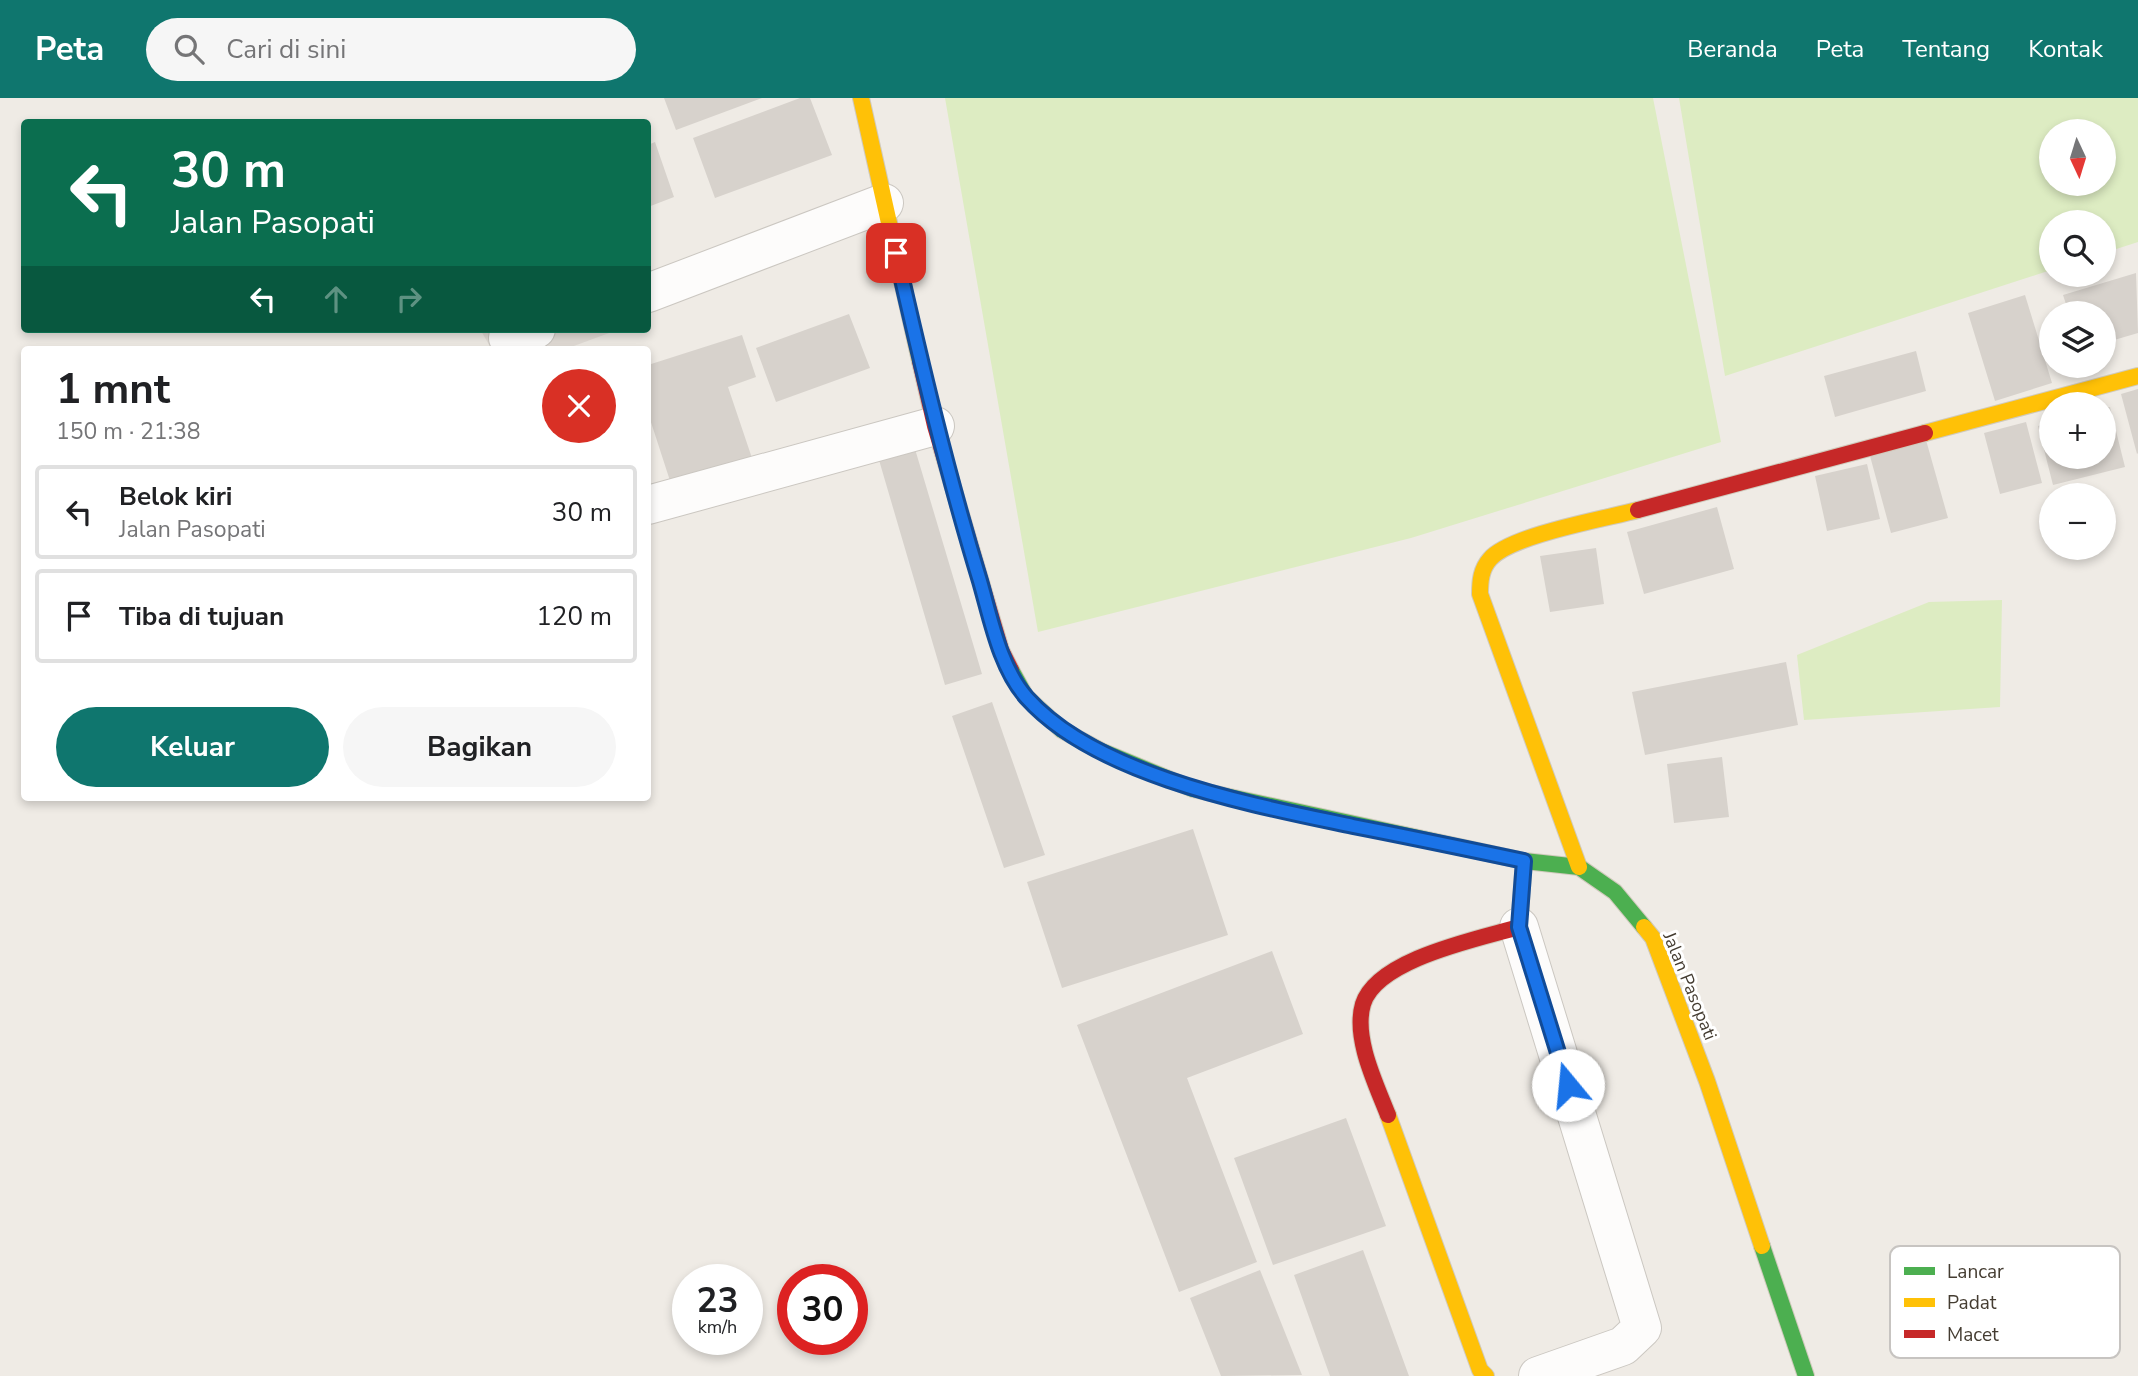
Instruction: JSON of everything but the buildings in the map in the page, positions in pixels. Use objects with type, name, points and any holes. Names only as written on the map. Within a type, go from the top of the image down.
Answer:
[{"type":"street","name":"Jalan Pasopati","points":[[862,98],[935,426],[1001,650],[1026,697],[1062,730],[1101,751],[1193,789],[1279,810],[1524,861],[1579,867],[1615,892],[1653,938],[1707,1081],[1806,1376]]},
{"type":"street","points":[[651,292],[884,203]]},
{"type":"street","points":[[1579,867],[1480,594],[1480,572],[1496,552],[1524,541],[2138,376]]},
{"type":"street","points":[[651,504],[935,426]]},
{"type":"street","points":[[1524,861],[1519,927],[1642,1328],[1623,1346],[1538,1376]]},
{"type":"street","points":[[1486,1376],[1480,1370],[1374,1080],[1362,1035],[1363,1002],[1378,982],[1401,965],[1519,927]]},
{"type":"shaded area","points":[[482,333],[609,333],[574,346],[490,346]]},
{"type":"green space","points":[[945,98],[1653,98],[1721,442],[1411,538],[1038,632]]},
{"type":"green space","points":[[1679,98],[2138,98],[2138,242],[2116,249],[2116,210],[2039,210],[2039,274],[1725,376]]},
{"type":"green space","points":[[2002,600],[2000,707],[1804,720],[1797,655],[1929,602]]},
{"type":"traffic: fast","points":[[1011,670],[1026,697],[1062,730],[1101,751],[1193,789],[1524,861],[1579,867],[1615,892],[1644,927]]},
{"type":"traffic: fast","points":[[1762,1246],[1806,1376]]},
{"type":"traffic: slow","points":[[861,98],[920,361]]},
{"type":"traffic: slow","points":[[1925,433],[2138,376]]},
{"type":"traffic: slow","points":[[1579,867],[1480,594],[1481,580],[1490,559],[1517,542],[1638,510]]},
{"type":"traffic: slow","points":[[1644,927],[1653,938],[1707,1081],[1762,1246]]},
{"type":"traffic: slow","points":[[1388,1115],[1480,1370],[1486,1376]]},
{"type":"traffic: jam","points":[[920,361],[935,426],[1001,650],[1011,670]]},
{"type":"traffic: jam","points":[[1638,510],[1925,433]]},
{"type":"traffic: jam","points":[[1388,1115],[1363,1046],[1363,1004],[1372,988],[1408,963],[1455,945],[1519,927],[1524,861]]},
{"type":"route","points":[[896,253],[935,426],[972,554],[1001,650],[1026,697],[1062,730],[1101,751],[1193,789],[1279,810],[1524,861],[1519,927],[1568,1085]]}]
